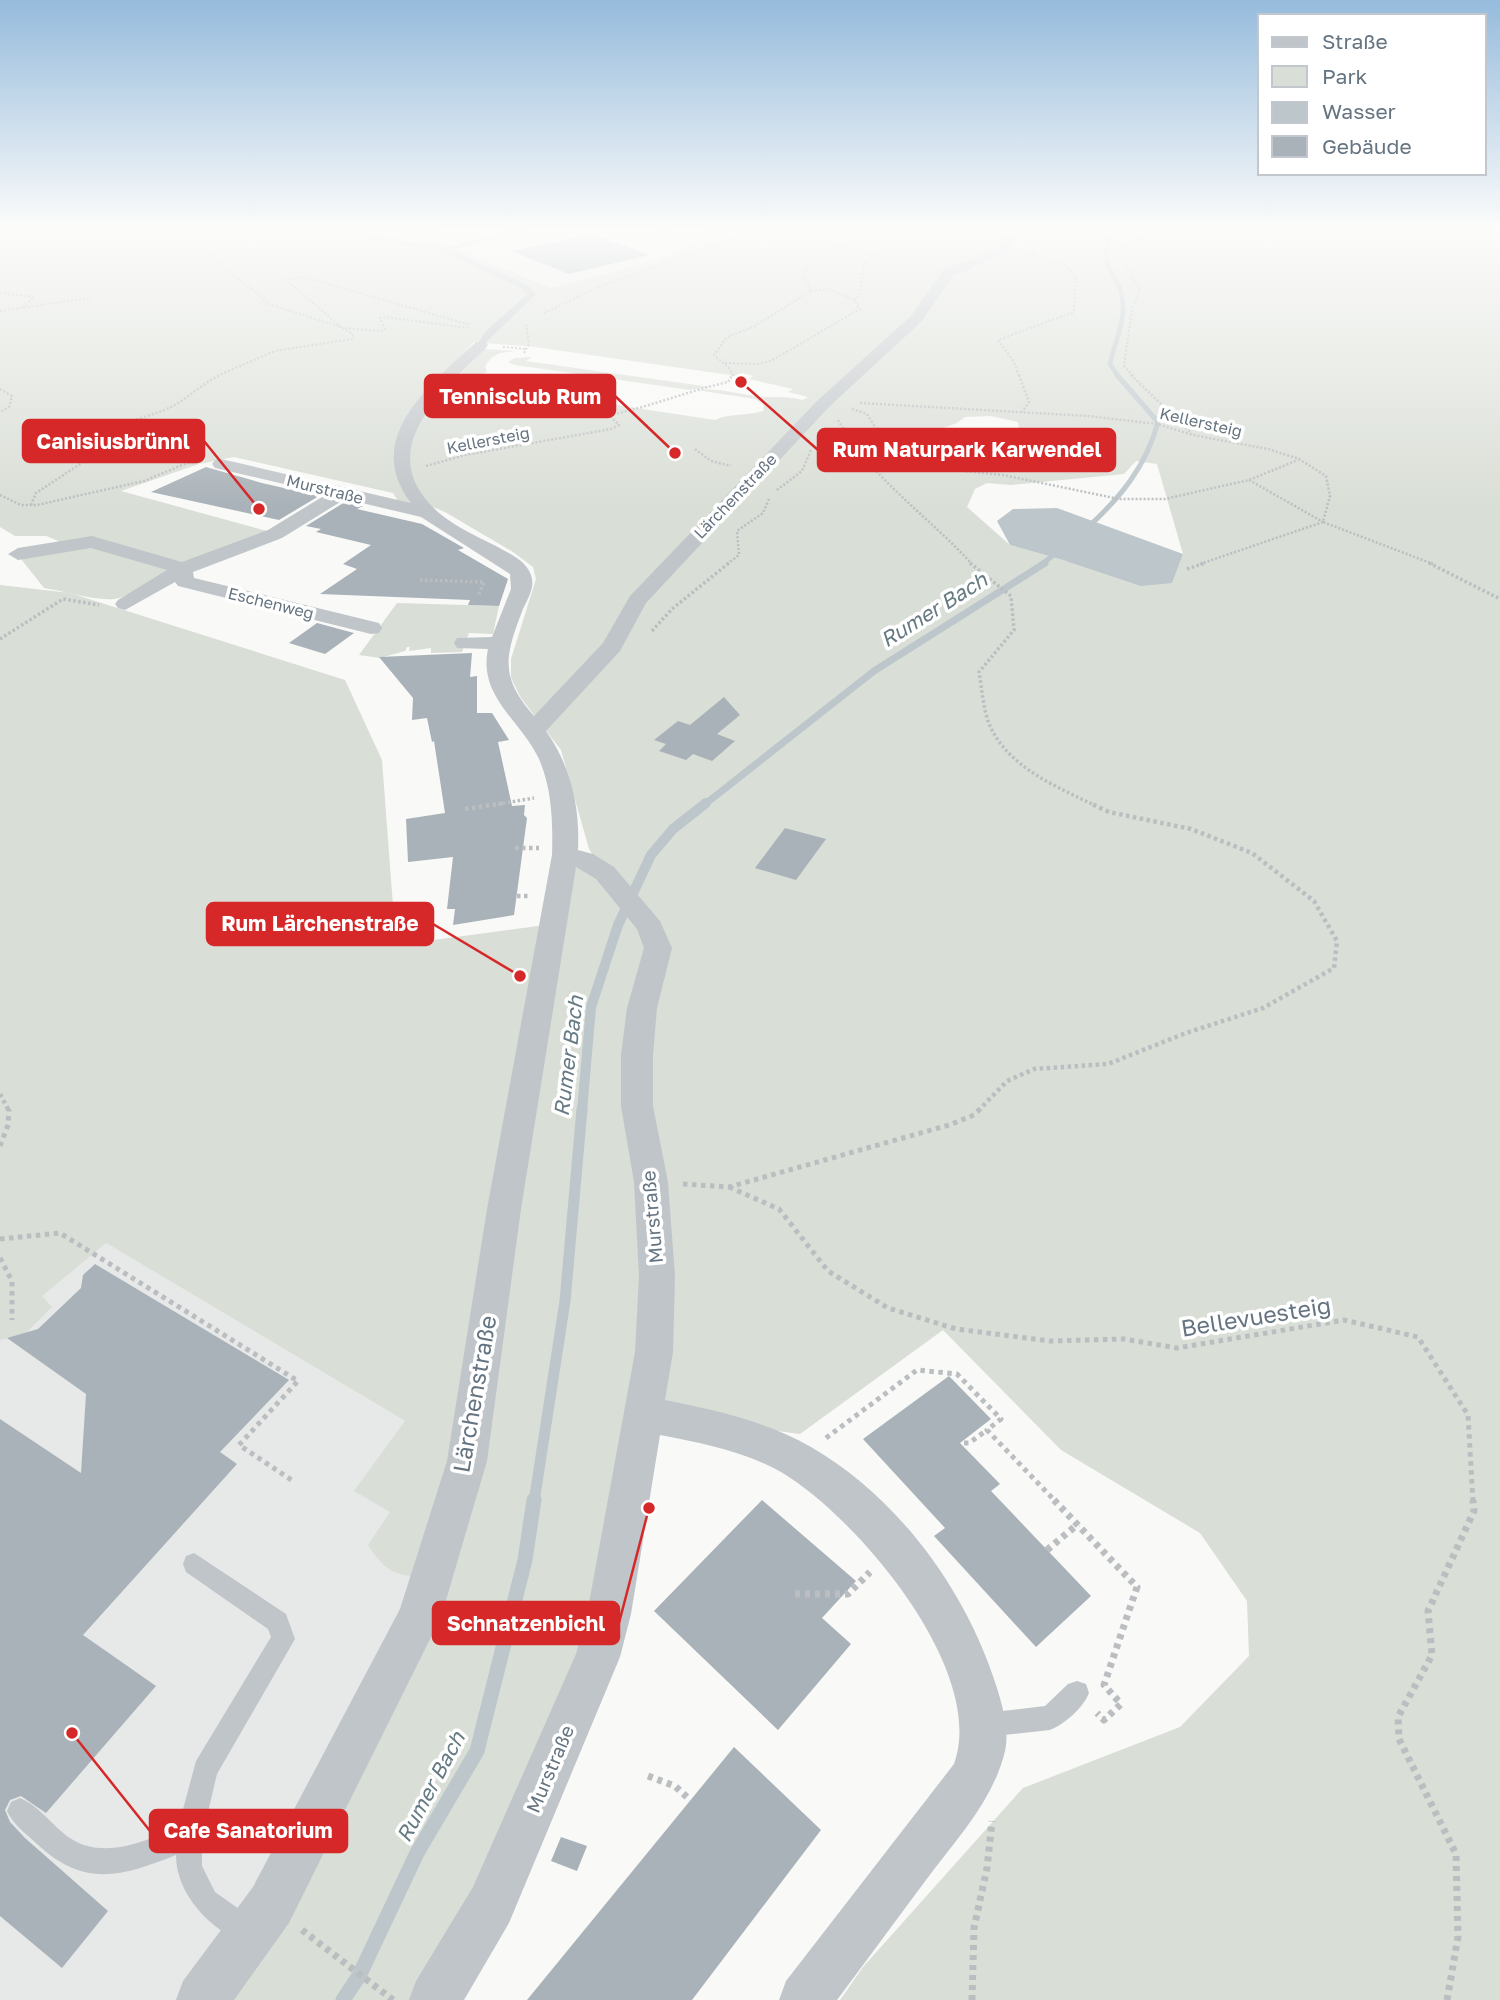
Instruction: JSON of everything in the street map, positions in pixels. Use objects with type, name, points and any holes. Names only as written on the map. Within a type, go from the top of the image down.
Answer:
[{"type":"street","name":"Lärchenstraße","points":[[534,730],[612,646],[637,600],[824,403],[913,321]]},
{"type":"street","points":[[401,473],[399,451],[405,427],[487,336]]},
{"type":"street","name":"Murstraße","points":[[221,464],[429,513]]},
{"type":"street","name":"Murstraße","points":[[401,473],[414,497],[429,513],[514,565],[521,574],[522,584],[500,643],[497,664],[500,686],[534,730],[549,755],[563,788],[567,821],[535,849]]},
{"type":"street","points":[[125,604],[183,569],[275,534],[342,493]]},
{"type":"street","name":"Eschenweg","points":[[18,554],[92,542],[183,569],[185,582],[371,628]]},
{"type":"street","points":[[465,643],[500,643]]},
{"type":"street","name":"Lärchenstraße","points":[[202,2000],[271,1905],[419,1617],[467,1461],[504,1209],[535,849]]},
{"type":"street","name":"Murstraße","points":[[435,2000],[491,1905],[598,1657],[609,1614],[654,1352],[657,1276],[651,1182],[636,1106],[642,1008],[658,948],[650,927],[594,864],[535,849]]},
{"type":"street","points":[[645,1414],[737,1434],[797,1460],[844,1491],[869,1515],[919,1580],[942,1616],[971,1676],[984,1741],[972,1779],[893,1880],[805,2000]]},
{"type":"lane","points":[[487,336],[503,321]]},
{"type":"lane","points":[[194,1564],[278,1622],[283,1639],[205,1770],[189,1837],[189,1868],[206,1901],[250,1934]]},
{"type":"lane","points":[[982,1725],[1050,1718],[1077,1693]]},
{"type":"lane","points":[[20,1811],[73,1857],[108,1863],[148,1853],[189,1837]]},
{"type":"path","points":[[323,321],[341,327],[381,331],[385,329],[382,321]]},
{"type":"path","points":[[31,505],[36,493],[94,455],[97,437],[111,427],[151,416],[173,406],[209,380],[275,351],[352,339],[353,334],[334,321]]},
{"type":"path","points":[[425,321],[450,324],[487,336]]},
{"type":"path","points":[[442,321],[487,336],[525,323],[529,344],[524,353]]},
{"type":"path","points":[[762,321],[727,337],[714,355],[724,363],[758,364],[771,361],[839,321]]},
{"type":"path","points":[[1022,413],[1029,402],[1014,362],[998,340],[1049,321]]},
{"type":"path","points":[[1130,321],[1124,366],[1144,390],[1193,435]]},
{"type":"path","name":"Kellersteig","points":[[401,473],[465,455],[611,429],[619,425],[609,415],[639,409],[688,391],[728,382],[733,376],[724,363]]},
{"type":"path","points":[[0,389],[12,396],[9,407],[0,412]]},
{"type":"path","name":"Kellersteig","points":[[824,403],[891,402],[1088,416],[1157,424],[1193,435],[1268,449],[1299,459],[1326,476],[1331,496],[1322,522]]},
{"type":"path","points":[[824,403],[867,414],[890,451],[915,466],[1003,475],[1119,499],[1165,499],[1249,480],[1299,459]]},
{"type":"path","points":[[651,1182],[729,1187],[948,1125],[974,1115],[1007,1081],[1034,1069],[1108,1064],[1186,1033],[1263,1008],[1334,968],[1337,941],[1314,901],[1252,853],[1191,829],[1109,812],[1049,783],[1010,755],[989,726],[979,672],[1014,630],[1010,596],[978,571],[947,537],[897,493],[851,443],[839,421],[824,403]]},
{"type":"path","points":[[649,633],[672,609],[739,555],[737,531],[763,513],[771,495],[802,471],[810,455],[813,439],[798,430]]},
{"type":"path","points":[[879,430],[982,434]]},
{"type":"path","points":[[695,449],[723,466],[761,469]]},
{"type":"path","points":[[0,495],[21,505],[31,505],[144,481],[187,463],[221,464]]},
{"type":"path","points":[[1249,480],[1322,522],[1418,557],[1500,599]]},
{"type":"path","points":[[1187,569],[1322,522]]},
{"type":"path","points":[[420,580],[474,586]]},
{"type":"path","points":[[450,585],[484,582],[479,593]]},
{"type":"path","points":[[0,639],[63,599],[111,607],[125,604]]},
{"type":"path","points":[[465,809],[519,803],[541,797]]},
{"type":"path","points":[[515,848],[535,849]]},
{"type":"path","points":[[0,1094],[9,1103],[12,1118],[0,1146]]},
{"type":"path","name":"Bellevuesteig","points":[[729,1187],[779,1209],[828,1271],[888,1308],[956,1329],[1050,1341],[1124,1339],[1177,1348],[1344,1320],[1418,1337],[1468,1415],[1474,1511],[1428,1611],[1432,1655],[1398,1717],[1399,1739],[1456,1854],[1458,1937],[1447,2000]]},
{"type":"path","points":[[0,1239],[60,1233],[298,1381],[239,1445],[293,1481]]},
{"type":"path","points":[[0,1258],[12,1281],[12,1320]]},
{"type":"path","points":[[797,1460],[917,1370],[957,1374],[1001,1419],[969,1443],[964,1443]]},
{"type":"path","points":[[987,1430],[1136,1587],[1104,1685],[1121,1704]]},
{"type":"path","points":[[1047,1550],[1078,1524]]},
{"type":"path","points":[[795,1594],[848,1594]]},
{"type":"path","points":[[648,1776],[675,1786],[690,1800]]},
{"type":"path","points":[[972,1779],[992,1820],[987,1868],[974,1928],[972,2000]]},
{"type":"path","points":[[303,1930],[392,1999]]},
{"type":"shaded area","points":[[0,1235],[94,1251],[106,1243],[405,1421],[390,1512],[430,1579],[202,2000],[0,2000]]},
{"type":"green space","points":[[0,321],[1500,321],[1500,2000],[840,2000],[863,1967],[1023,1788],[1180,1727],[1249,1656],[1247,1601],[1200,1533],[1061,1450],[943,1330],[800,1434],[645,1414],[609,1614],[435,2000],[202,2000],[430,1579],[400,1574],[381,1562],[368,1545],[390,1512],[354,1491],[405,1421],[106,1243],[42,1296],[52,1307],[27,1332],[0,1340],[0,585],[67,593],[44,588],[21,559],[61,542],[46,536],[15,536],[0,527]],"holes":[[[474,342],[535,347],[737,376],[743,373],[753,376],[749,379],[793,389],[788,392],[808,397],[803,400],[697,390],[755,399],[764,405],[763,411],[715,420],[440,378]],[[991,416],[1018,422],[1019,431],[1026,436],[1025,443],[1010,442],[964,449],[907,435],[915,431],[932,432],[957,423],[965,417]],[[234,457],[393,493],[400,504],[433,507],[445,512],[513,552],[533,567],[536,579],[511,659],[511,678],[521,698],[561,750],[589,849],[603,871],[565,855],[553,924],[396,945],[382,760],[345,680],[73,594],[102,599],[120,598],[267,531],[121,491],[199,464]],[[1136,461],[1157,464],[1183,554],[1171,583],[1063,560],[1010,545],[967,507],[975,489],[987,483],[1011,485],[1124,474]]]},
{"type":"green space","points":[[484,349],[516,351],[500,353],[491,358],[485,366],[487,372],[484,374],[470,376],[461,373]]},
{"type":"green space","points":[[532,357],[526,361],[710,387],[690,390],[508,362],[515,358]]},
{"type":"green space","points":[[397,603],[499,606],[493,634],[469,633],[462,652],[431,653],[431,648],[409,651],[410,647],[407,647],[405,651],[380,658],[359,655]]},
{"type":"water","points":[[1057,508],[1183,554],[1172,583],[1141,586],[1010,545],[997,521],[1013,509]]},
{"type":"building","points":[[206,467],[319,496],[279,520],[151,492]]},
{"type":"building","points":[[345,502],[363,506],[357,509],[422,524],[464,548],[458,550],[508,579],[499,606],[468,605],[470,600],[320,594],[357,569],[343,564],[371,545],[316,532],[321,529],[306,526]]},
{"type":"building","points":[[317,623],[354,633],[325,654],[289,643]]},
{"type":"building","points":[[472,653],[470,677],[477,676],[477,713],[492,713],[509,740],[498,742],[512,806],[525,805],[524,815],[527,818],[514,915],[453,925],[455,909],[447,909],[453,857],[408,862],[406,819],[445,813],[434,741],[432,742],[427,718],[412,720],[413,698],[379,657]]},
{"type":"building","points":[[724,697],[740,715],[717,734],[735,741],[712,761],[693,754],[686,760],[659,751],[666,744],[654,740],[678,721],[690,725]]},
{"type":"building","points":[[785,828],[826,839],[796,880],[755,868]]},
{"type":"building","points":[[95,1264],[289,1380],[220,1452],[237,1464],[83,1635],[156,1686],[46,1813],[21,1796],[10,1800],[5,1810],[10,1822],[25,1838],[108,1911],[62,1968],[0,1916],[0,1419],[81,1473],[86,1394],[7,1338],[38,1329],[81,1288],[83,1275]]},
{"type":"building","points":[[949,1376],[991,1419],[960,1443],[1000,1484],[991,1491],[1091,1596],[1036,1647],[934,1536],[945,1528],[863,1439]]},
{"type":"building","points":[[762,1500],[856,1581],[822,1618],[851,1644],[778,1730],[654,1611]]},
{"type":"building","points":[[734,1747],[821,1830],[692,2000],[527,2000]]},
{"type":"building","points":[[561,1837],[587,1846],[577,1871],[551,1861]]},
{"type":"waterway","name":"Rumer Bach","points":[[1118,376],[1110,364],[1121,321]]},
{"type":"waterway","name":"Rumer Bach","points":[[1086,529],[1110,506],[1130,481],[1146,453],[1158,422],[1117,375]]},
{"type":"waterway","name":"Rumer Bach","points":[[1042,564],[1060,550]]},
{"type":"waterway","name":"Rumer Bach","points":[[704,805],[874,671],[1045,563]]},
{"type":"waterway","name":"Rumer Bach","points":[[582,1111],[591,1007],[618,925],[651,855],[673,829],[706,803]]},
{"type":"waterway","name":"Rumer Bach","points":[[534,1502],[565,1301],[582,1109]]},
{"type":"waterway","name":"Rumer Bach","points":[[343,2000],[359,1976],[417,1853],[477,1751],[525,1560],[534,1500]]},
{"type":"place","name":"Rum Naturpark Karwendel","points":[[741,382]]},
{"type":"place","name":"Tennisclub Rum","points":[[675,453]]},
{"type":"place","name":"Canisiusbrünnl","points":[[259,509]]},
{"type":"place","name":"Rum Lärchenstraße","points":[[520,976]]},
{"type":"place","name":"Schnatzenbichl","points":[[649,1508]]},
{"type":"place","name":"Cafe Sanatorium","points":[[72,1733]]}]
